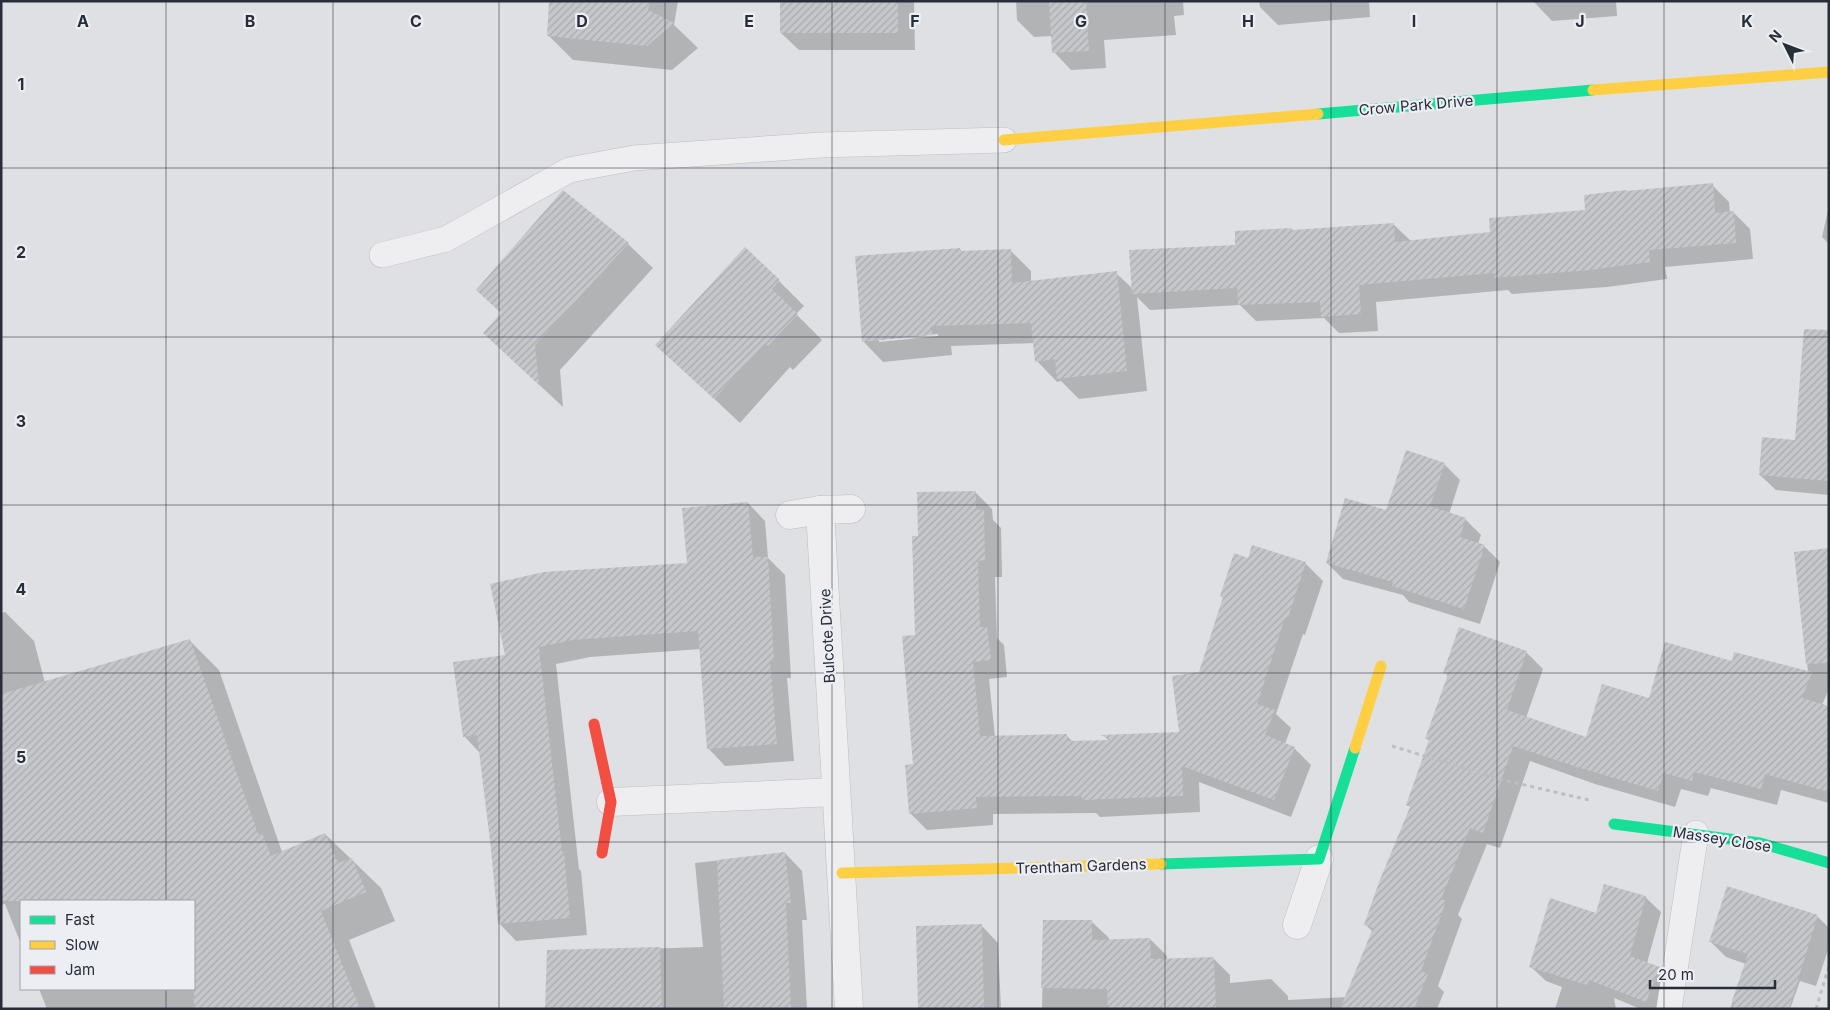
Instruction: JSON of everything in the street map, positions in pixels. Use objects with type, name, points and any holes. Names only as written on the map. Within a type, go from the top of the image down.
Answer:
[{"type":"street","name":"Crow Park Drive","points":[[1004,140],[1829,72]]},
{"type":"street","points":[[790,515],[820,510],[851,509]]},
{"type":"street","name":"Bulcote Drive","points":[[820,510],[849,1009]]},
{"type":"street","points":[[1297,925],[1380,666]]},
{"type":"street","points":[[594,724],[611,802],[602,854]]},
{"type":"street","points":[[611,802],[836,792]]},
{"type":"street","name":"Massey Close","points":[[1614,824],[1696,833],[1760,843],[1829,863]]},
{"type":"street","name":"Trentham Gardens","points":[[842,873],[1319,859]]},
{"type":"lane","points":[[382,255],[446,239],[569,170],[634,158],[821,145],[1004,140]]},
{"type":"lane","points":[[1669,1009],[1696,833]]},
{"type":"path","points":[[1358,737],[1499,779],[1615,805],[1614,824]]},
{"type":"path","points":[[1816,1009],[1829,966]]},
{"type":"building","points":[[549,1],[650,1],[648,10],[674,23],[647,46],[547,36]]},
{"type":"building","points":[[780,1],[898,1],[898,33],[780,33]]},
{"type":"building","points":[[1049,1],[1086,1],[1089,51],[1052,53]]},
{"type":"building","points":[[1713,183],[1715,213],[1734,211],[1736,243],[1649,250],[1650,262],[1590,270],[1494,278],[1494,273],[1359,285],[1361,314],[1321,317],[1320,302],[1238,305],[1237,288],[1132,294],[1129,250],[1235,245],[1235,231],[1292,228],[1292,230],[1394,223],[1395,242],[1490,232],[1489,218],[1585,210],[1584,195]]},
{"type":"building","points":[[563,190],[629,243],[535,345],[539,385],[483,333],[501,313],[476,290]]},
{"type":"building","points":[[745,247],[780,280],[772,289],[798,314],[768,346],[765,343],[714,399],[655,345]]},
{"type":"building","points":[[960,248],[960,251],[1011,249],[1012,283],[1117,271],[1127,371],[1057,379],[1055,359],[1035,362],[1031,323],[931,326],[932,335],[862,342],[855,256]]},
{"type":"building","points":[[1804,329],[1829,330],[1829,481],[1759,475],[1762,437],[1795,440]]},
{"type":"building","points":[[1406,450],[1445,463],[1430,506],[1466,518],[1460,537],[1485,545],[1464,609],[1392,586],[1393,582],[1326,563],[1345,498],[1386,510]]},
{"type":"building","points":[[976,491],[976,510],[984,509],[985,560],[978,561],[980,627],[987,627],[991,660],[973,662],[980,736],[1067,734],[1067,741],[1111,740],[1101,735],[1179,732],[1172,676],[1199,672],[1223,597],[1220,596],[1234,553],[1248,558],[1252,545],[1306,562],[1288,618],[1285,618],[1257,704],[1275,710],[1265,735],[1295,747],[1274,800],[1182,766],[1183,796],[1082,800],[1082,796],[976,797],[977,808],[909,814],[905,765],[913,764],[902,636],[915,635],[912,536],[918,536],[917,492]]},
{"type":"building","points":[[748,502],[753,557],[768,557],[774,661],[770,661],[777,744],[707,749],[698,631],[572,640],[539,647],[562,852],[564,852],[570,918],[498,924],[477,735],[463,737],[453,662],[505,655],[490,584],[544,572],[687,563],[682,508]]},
{"type":"building","points":[[1829,548],[1829,663],[1806,664],[1794,552]]},
{"type":"building","points":[[1459,627],[1527,651],[1507,710],[1586,737],[1602,684],[1649,698],[1665,642],[1732,661],[1734,652],[1812,672],[1802,698],[1829,706],[1829,792],[1765,774],[1761,789],[1694,772],[1692,781],[1664,773],[1658,791],[1513,746],[1483,833],[1470,828],[1441,899],[1446,901],[1421,971],[1428,974],[1414,1009],[1340,1009],[1373,928],[1364,925],[1379,882],[1410,807],[1406,805],[1429,740],[1425,739],[1448,674],[1443,673]]},
{"type":"building","points":[[190,639],[258,834],[262,833],[271,856],[325,833],[338,863],[352,858],[366,892],[321,911],[360,1009],[194,1009],[195,900],[1,901],[1,694]]},
{"type":"building","points":[[785,852],[791,903],[786,903],[791,1009],[724,1009],[717,860]]},
{"type":"building","points":[[1604,884],[1646,896],[1630,956],[1660,967],[1646,1002],[1589,980],[1587,985],[1529,967],[1550,898],[1596,913]]},
{"type":"building","points":[[1727,886],[1818,915],[1789,1009],[1732,1009],[1734,1002],[1732,1001],[1748,954],[1709,942]]},
{"type":"building","points":[[1043,920],[1092,920],[1092,940],[1150,938],[1151,959],[1214,957],[1216,1009],[1108,1009],[1107,989],[1041,988]]},
{"type":"building","points":[[982,924],[984,1009],[918,1009],[916,926]]},
{"type":"building","points":[[660,947],[662,1009],[545,1009],[547,950]]},
{"type":"traffic: fast","points":[[1318,114],[1593,90]]},
{"type":"traffic: fast","points":[[1161,864],[1319,859],[1355,748]]},
{"type":"traffic: fast","points":[[1614,824],[1760,843],[1829,863]]},
{"type":"traffic: slow","points":[[1593,90],[1829,72]]},
{"type":"traffic: slow","points":[[1004,140],[1318,114]]},
{"type":"traffic: slow","points":[[1355,748],[1381,666]]},
{"type":"traffic: slow","points":[[842,873],[1161,864]]},
{"type":"traffic: jam","points":[[594,724],[611,802],[602,853]]}]
